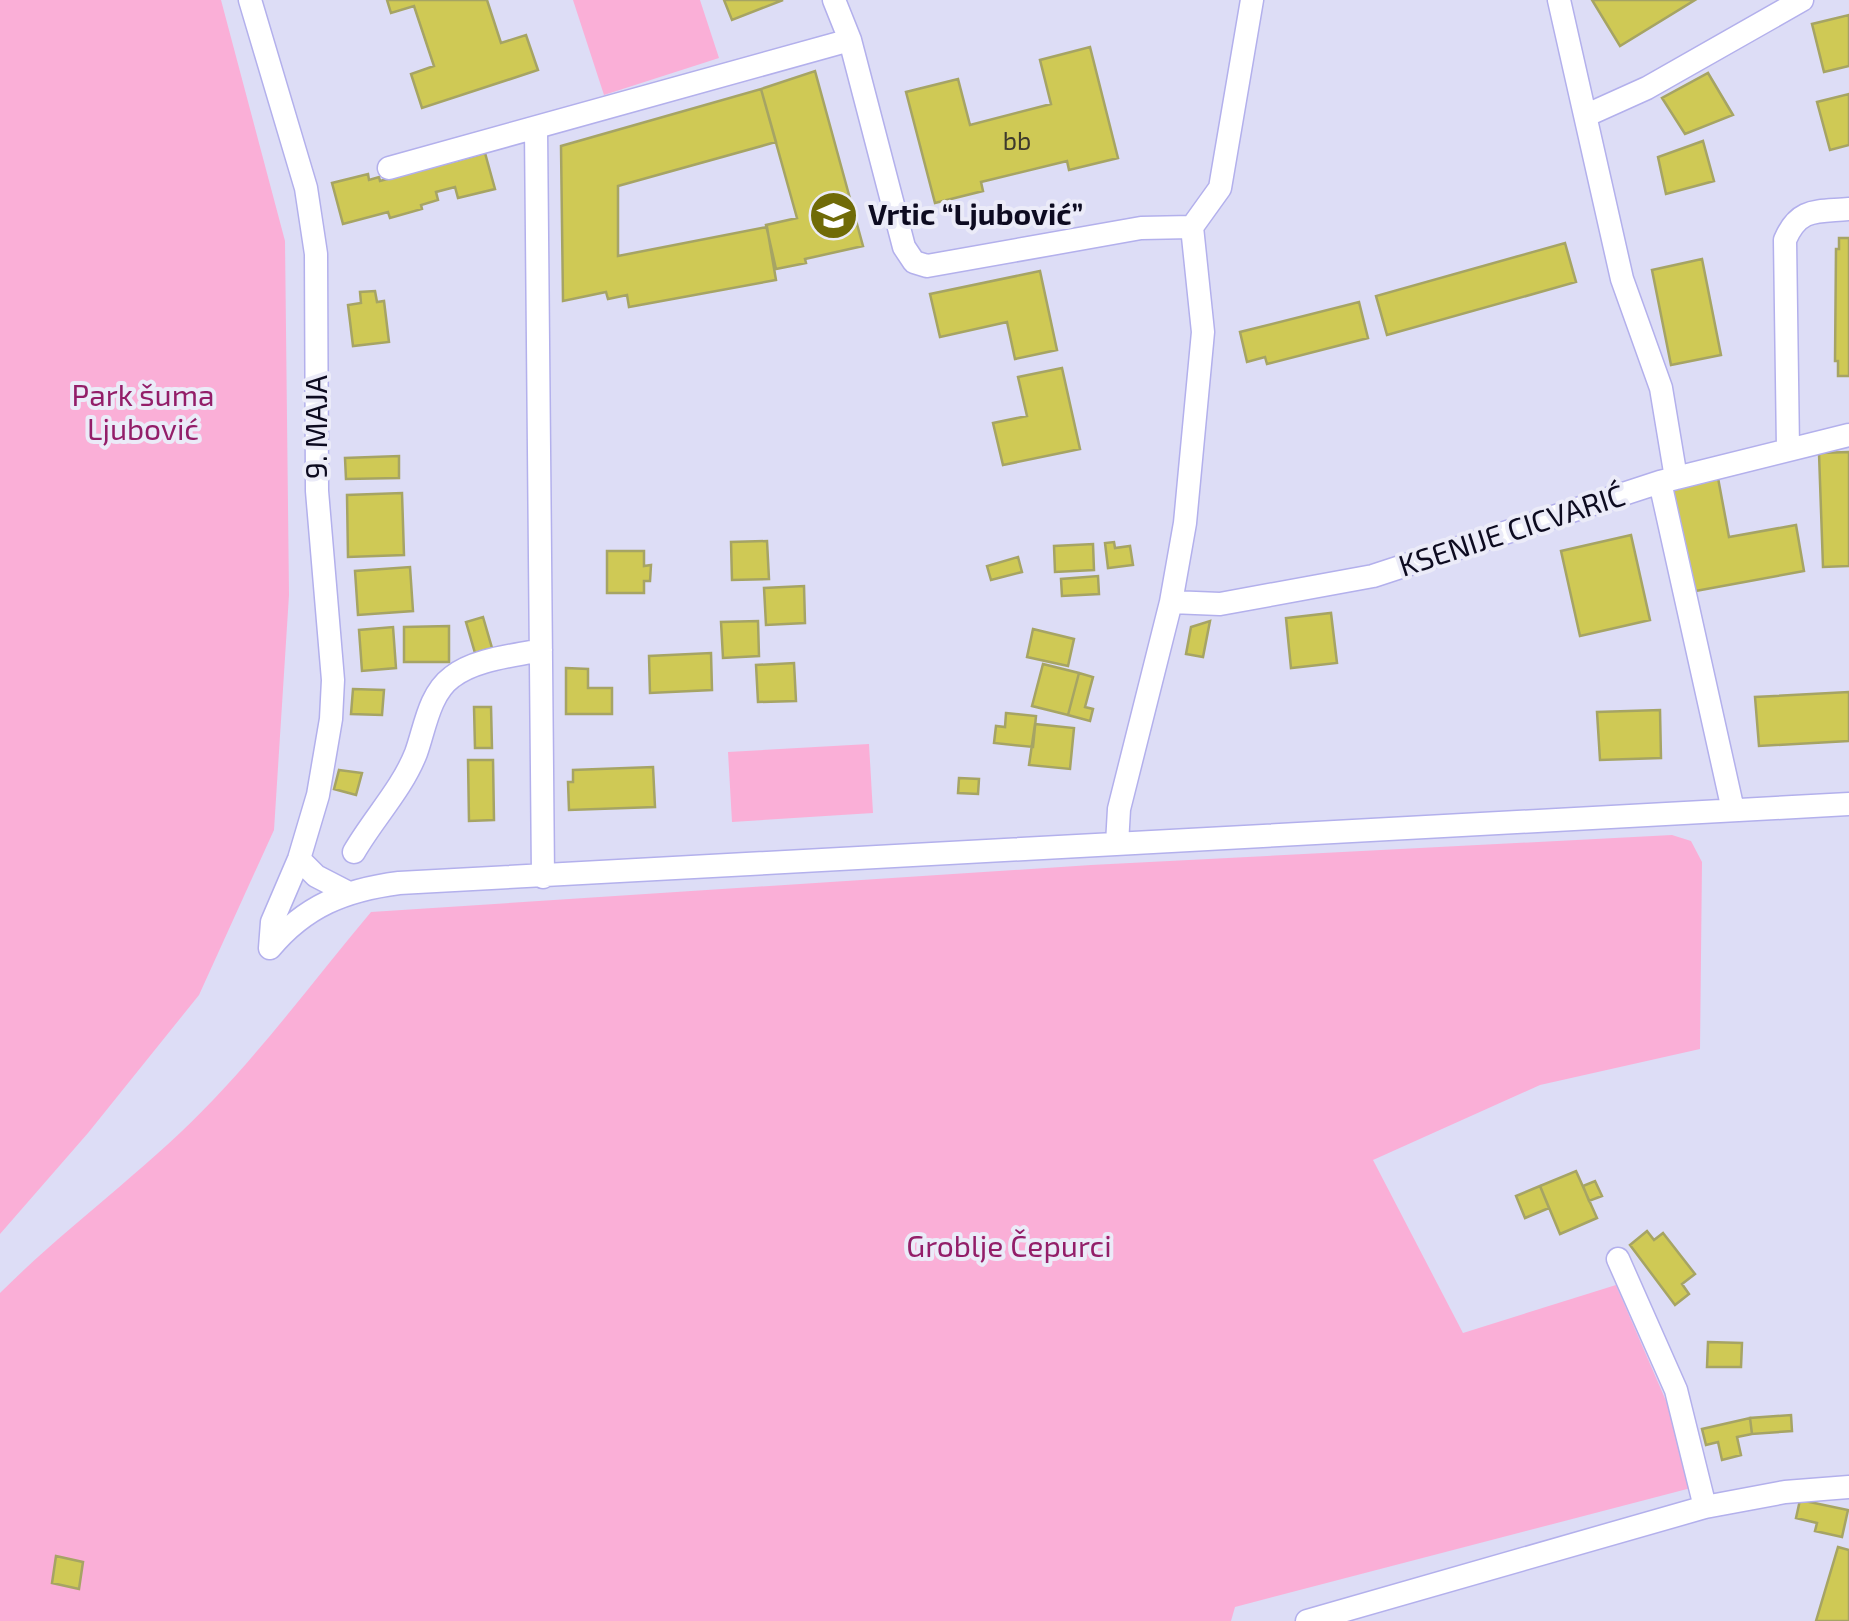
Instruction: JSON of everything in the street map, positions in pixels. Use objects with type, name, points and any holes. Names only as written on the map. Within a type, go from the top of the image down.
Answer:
[{"type":"street","name":"9. MAJA","points":[[250,0],[306,188],[316,254],[317,490],[332,680],[318,795],[300,859],[272,922],[270,948],[305,913],[348,892]]},
{"type":"street","points":[[834,0],[850,40],[904,247],[914,262],[927,266],[1141,228],[1192,227]]},
{"type":"street","points":[[1117,844],[1124,790],[1185,523],[1202,332],[1192,227],[1220,188],[1252,0]]},
{"type":"street","points":[[1559,0],[1622,279],[1661,388],[1668,480],[1732,810]]},
{"type":"street","points":[[1586,115],[1647,88],[1802,0]]},
{"type":"street","points":[[389,168],[850,40]]},
{"type":"street","points":[[536,130],[543,878]]},
{"type":"street","points":[[1788,450],[1785,240],[1792,223],[1806,213],[1849,209]]},
{"type":"street","name":"KSENIJE CICVARIĆ","points":[[1170,602],[1220,604],[1373,576],[1668,480],[1849,435]]},
{"type":"street","points":[[354,852],[373,818],[398,788],[433,701],[451,677],[486,661],[541,650]]},
{"type":"street","points":[[300,859],[316,876],[348,892],[399,883],[1849,804]]},
{"type":"street","points":[[1618,1260],[1676,1390],[1705,1507]]},
{"type":"street","points":[[1307,1621],[1705,1507],[1786,1492],[1849,1487]]},
{"type":"green space","name":"Park šuma Ljubović","points":[[0,0],[221,0],[285,241],[289,595],[274,830],[199,995],[0,1234]]},
{"type":"green space","points":[[573,0],[700,0],[719,58],[604,95]]},
{"type":"green space","points":[[869,744],[873,813],[732,822],[728,752]]},
{"type":"green space","name":"Groblje Čepurci","points":[[1672,835],[1691,841],[1702,862],[1700,1049],[1540,1085],[1373,1160],[1463,1333],[1616,1285],[1673,1417],[1691,1488],[1235,1607],[1231,1621],[0,1621],[0,1293],[214,1099],[371,912],[1091,865]]},
{"type":"building","points":[[387,0],[487,0],[501,43],[526,35],[538,70],[422,108],[411,74],[434,66],[414,6],[391,13]]},
{"type":"building","points":[[724,0],[783,0],[732,20]]},
{"type":"building","points":[[1592,0],[1695,0],[1620,46]]},
{"type":"building","points":[[1849,15],[1849,66],[1824,72],[1812,24]]},
{"type":"building","points":[[1090,47],[1118,158],[1069,170],[1067,161],[981,182],[983,191],[935,203],[906,92],[958,79],[970,125],[1051,104],[1040,60]]},
{"type":"building","points":[[815,71],[863,246],[776,269],[766,225],[797,218],[761,89]]},
{"type":"building","points":[[1708,73],[1733,115],[1685,134],[1662,98]]},
{"type":"building","points":[[761,89],[776,142],[618,186],[618,256],[767,227],[776,280],[629,307],[627,295],[608,299],[606,292],[563,301],[561,146]]},
{"type":"building","points":[[1849,94],[1849,145],[1830,150],[1817,102]]},
{"type":"building","points":[[1703,141],[1714,181],[1666,194],[1658,157]]},
{"type":"building","points":[[485,153],[495,189],[458,198],[455,187],[436,192],[438,200],[421,205],[422,209],[390,218],[388,212],[343,224],[332,183],[368,174],[369,180],[379,177],[380,181]]},
{"type":"building","points":[[1839,238],[1849,238],[1849,376],[1838,376],[1835,361]]},
{"type":"building","points":[[1565,243],[1576,282],[1387,335],[1376,296]]},
{"type":"building","points":[[1702,259],[1721,355],[1671,365],[1652,270]]},
{"type":"building","points":[[1040,271],[1057,350],[1015,359],[1007,322],[940,337],[930,294]]},
{"type":"building","points":[[375,291],[377,302],[384,301],[389,342],[353,346],[348,305],[361,303],[360,292]]},
{"type":"building","points":[[1359,302],[1368,338],[1267,364],[1265,357],[1247,362],[1240,332]]},
{"type":"building","points":[[1062,368],[1080,449],[1003,465],[993,423],[1027,416],[1018,377]]},
{"type":"building","points":[[1849,452],[1849,566],[1823,567],[1819,453]]},
{"type":"building","points":[[399,456],[399,478],[346,479],[345,458]]},
{"type":"building","points":[[1718,478],[1729,537],[1796,525],[1804,571],[1690,592],[1670,486]]},
{"type":"building","points":[[402,493],[404,555],[348,557],[347,495]]},
{"type":"building","points":[[1631,535],[1650,620],[1580,636],[1561,551]]},
{"type":"building","points":[[767,541],[769,579],[732,580],[731,542]]},
{"type":"building","points":[[1114,542],[1115,548],[1130,546],[1133,565],[1108,568],[1105,543]]},
{"type":"building","points":[[1093,544],[1094,570],[1055,572],[1054,546]]},
{"type":"building","points":[[607,551],[644,551],[644,566],[651,565],[644,593],[607,593]]},
{"type":"building","points":[[1018,557],[1022,572],[991,580],[987,566]]},
{"type":"building","points":[[410,567],[413,611],[358,615],[355,571]]},
{"type":"building","points":[[1098,576],[1099,594],[1062,596],[1061,579]]},
{"type":"building","points":[[804,586],[805,623],[766,625],[764,588]]},
{"type":"building","points":[[1331,613],[1337,663],[1291,668],[1286,618]]},
{"type":"building","points":[[483,617],[492,648],[475,653],[466,622]]},
{"type":"building","points":[[758,621],[759,656],[723,658],[721,622]]},
{"type":"building","points":[[1210,621],[1203,657],[1186,654],[1191,627]]},
{"type":"building","points":[[449,626],[449,662],[404,662],[404,627]]},
{"type":"building","points":[[393,627],[396,668],[362,671],[359,630]]},
{"type":"building","points":[[1033,629],[1074,639],[1068,666],[1027,657]]},
{"type":"building","points":[[711,653],[712,690],[650,693],[649,656]]},
{"type":"building","points":[[794,663],[796,701],[758,702],[756,665]]},
{"type":"building","points":[[1043,664],[1079,673],[1068,715],[1032,706]]},
{"type":"building","points":[[566,668],[588,669],[588,688],[612,688],[612,714],[566,714]]},
{"type":"building","points":[[1079,673],[1093,677],[1085,707],[1093,709],[1090,721],[1068,715]]},
{"type":"building","points":[[353,689],[384,690],[382,715],[351,714]]},
{"type":"building","points":[[1849,692],[1849,741],[1759,746],[1755,697]]},
{"type":"building","points":[[474,707],[491,707],[492,748],[475,748]]},
{"type":"building","points":[[1660,710],[1661,758],[1600,760],[1597,712]]},
{"type":"building","points":[[1006,713],[1036,716],[1033,747],[994,743],[996,726],[1005,727]]},
{"type":"building","points":[[1035,724],[1074,728],[1070,769],[1029,765]]},
{"type":"building","points":[[468,760],[493,760],[494,820],[469,821]]},
{"type":"building","points":[[653,767],[655,807],[569,810],[568,782],[573,782],[573,770]]},
{"type":"building","points":[[339,770],[362,773],[356,795],[334,789]]},
{"type":"building","points":[[959,778],[979,779],[978,794],[958,793]]},
{"type":"building","points":[[1576,1171],[1597,1218],[1560,1234],[1540,1186]]},
{"type":"building","points":[[1595,1181],[1602,1196],[1589,1201],[1583,1186]]},
{"type":"building","points":[[1540,1186],[1549,1208],[1525,1218],[1516,1196]]},
{"type":"building","points":[[1647,1231],[1654,1240],[1663,1233],[1695,1274],[1682,1284],[1689,1294],[1675,1305],[1630,1245]]},
{"type":"building","points":[[1708,1342],[1742,1343],[1741,1367],[1707,1367]]},
{"type":"building","points":[[1791,1415],[1792,1431],[1752,1434],[1750,1418]]},
{"type":"building","points":[[1750,1418],[1752,1434],[1737,1437],[1741,1455],[1722,1460],[1718,1442],[1706,1445],[1702,1429]]},
{"type":"building","points":[[1800,1500],[1848,1510],[1842,1537],[1815,1531],[1817,1523],[1796,1518]]},
{"type":"building","points":[[1838,1547],[1849,1550],[1849,1621],[1816,1621]]},
{"type":"building","points":[[56,1556],[83,1562],[79,1589],[52,1583]]},
{"type":"place","name":"Vrtic “Ljubović”","points":[[833,215]]}]
